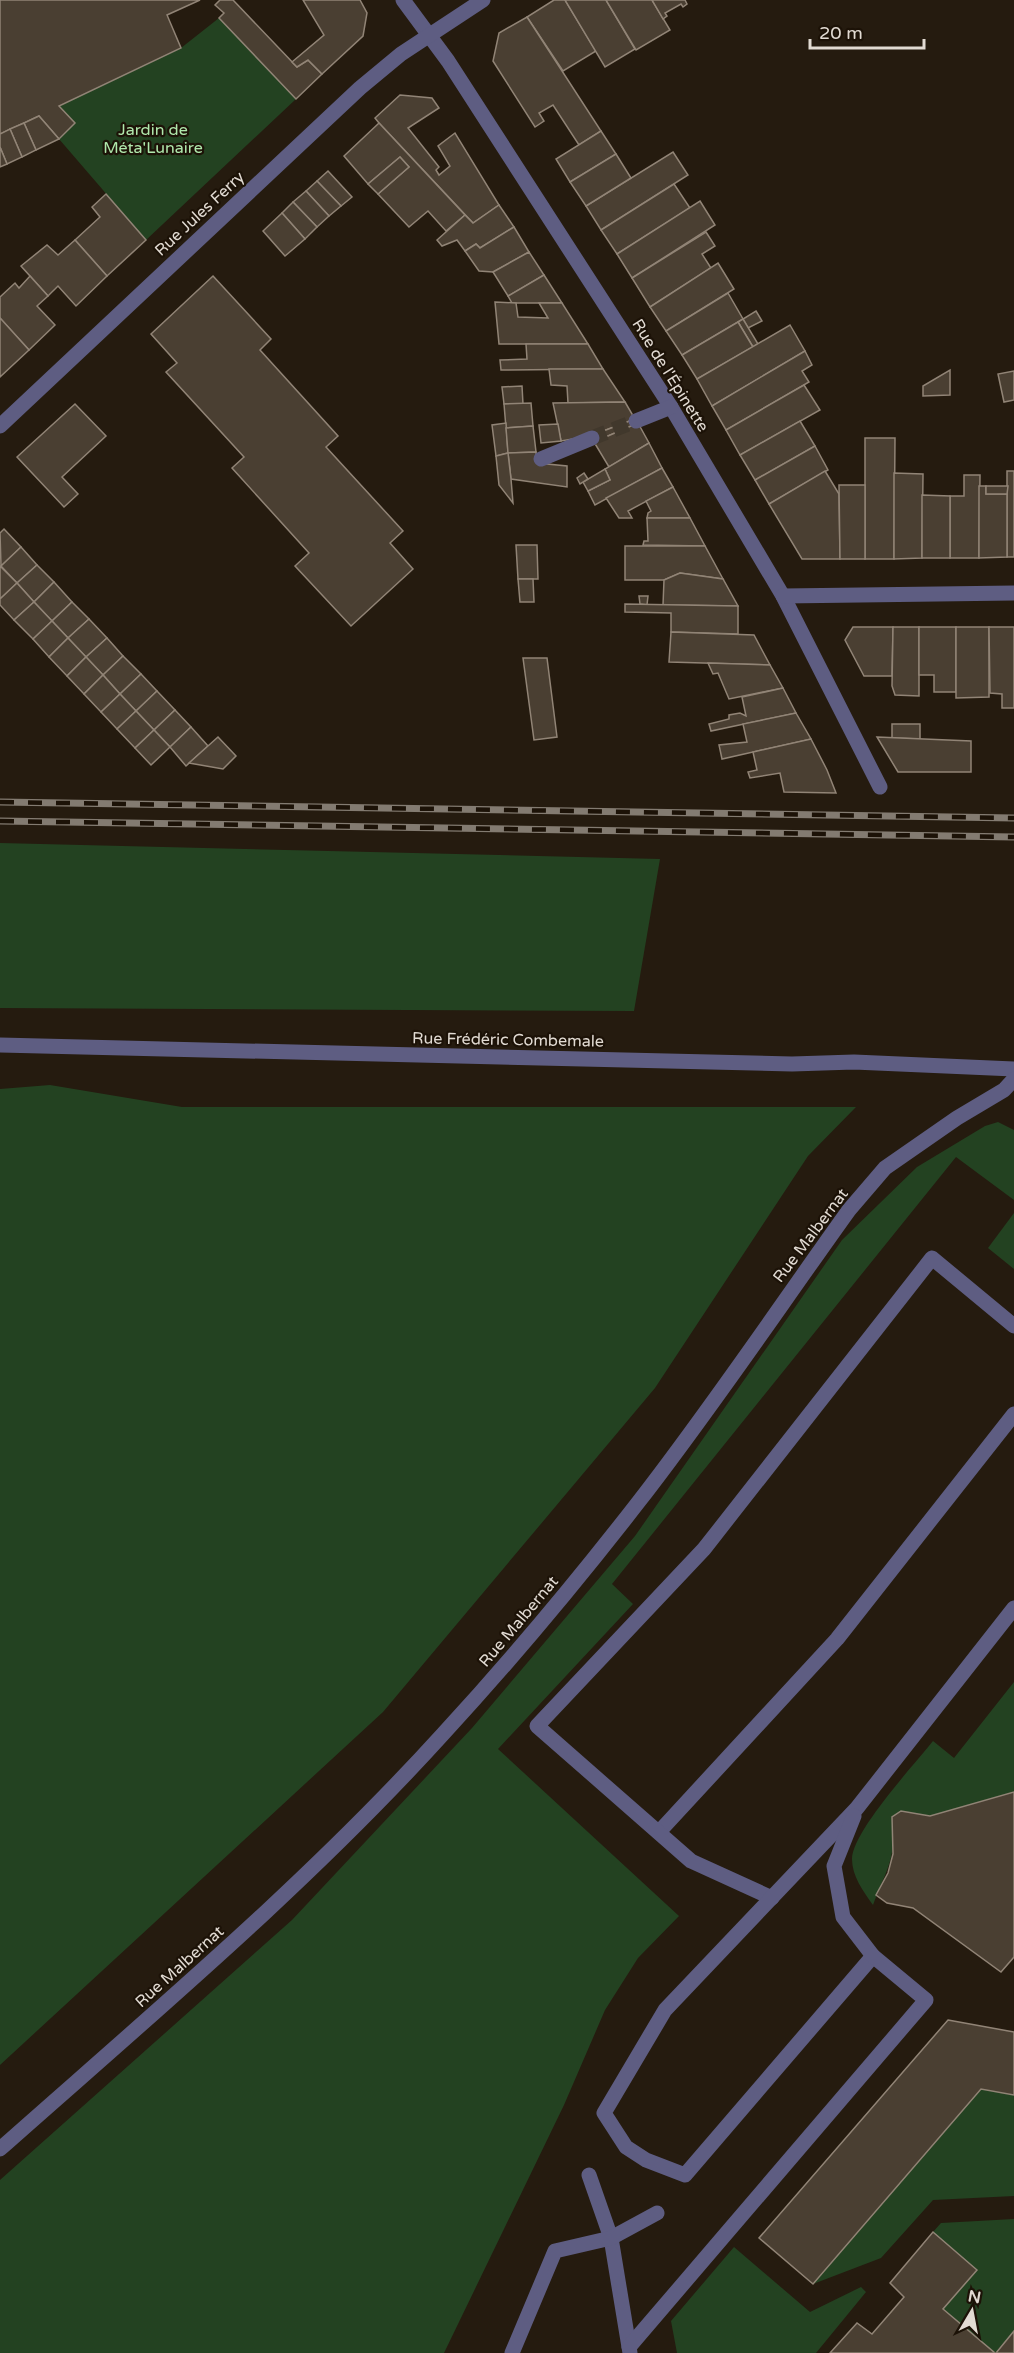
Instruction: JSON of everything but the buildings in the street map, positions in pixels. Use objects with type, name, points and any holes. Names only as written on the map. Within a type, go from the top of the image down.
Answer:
[{"type":"street","name":"Rue de l'Épinette","points":[[403,0],[429,34],[671,407],[783,596],[880,787]]},
{"type":"street","name":"Rue Jules Ferry","points":[[0,426],[360,88],[429,34],[483,0]]},
{"type":"street","points":[[636,421],[671,407]]},
{"type":"street","points":[[541,459],[592,438]]},
{"type":"street","points":[[783,596],[1014,593]]},
{"type":"street","name":"Rue Frédéric Combemale","points":[[0,1045],[780,1064],[854,1062],[1014,1069]]},
{"type":"street","name":"Rue Malbernat","points":[[0,2149],[246,1930],[336,1844],[442,1736],[548,1615],[642,1498],[849,1210],[885,1168],[957,1118],[1004,1090],[1014,1078]]},
{"type":"street","points":[[772,1898],[691,1861],[537,1726],[704,1549],[932,1258],[1014,1326]]},
{"type":"street","points":[[659,1832],[837,1639],[1014,1414]]},
{"type":"street","points":[[873,1956],[685,2175],[646,2160],[626,2147],[604,2113],[665,2010],[857,1808],[1014,1608]]},
{"type":"street","points":[[630,2350],[926,2000],[873,1956],[843,1917],[834,1866],[857,1808]]},
{"type":"street","points":[[590,2175],[611,2238],[630,2350]]},
{"type":"street","points":[[512,2353],[555,2251],[611,2238],[657,2213]]},
{"type":"green space","name":"Jardin de Méta'Lunaire","points":[[219,18],[296,99],[146,240],[59,139],[75,123],[59,106],[181,48]]},
{"type":"green space","points":[[0,843],[660,859],[634,1011],[0,1008]]},
{"type":"green space","points":[[50,1085],[182,1107],[856,1107],[808,1156],[655,1388],[383,1712],[0,2065],[0,1089]]},
{"type":"green space","points":[[998,1122],[1014,1130],[1014,1200],[956,1157],[612,1584],[633,1604],[498,1749],[679,1916],[638,1958],[605,2010],[564,2105],[444,2353],[0,2353],[0,2180],[292,1920],[472,1728],[635,1536],[842,1240],[917,1167],[985,1126]]},
{"type":"green space","points":[[1014,1213],[1014,1269],[988,1248]]},
{"type":"green space","points":[[1014,1682],[1014,1792],[930,1816],[901,1811],[892,1817],[892,1853],[873,1905],[859,1883],[852,1865],[855,1847],[862,1833],[885,1799],[933,1741],[954,1758]]},
{"type":"green space","points":[[981,2089],[1014,2095],[1014,2196],[933,2200],[881,2258],[813,2284]]},
{"type":"green space","points":[[1014,2219],[1014,2331],[995,2353],[943,2309],[977,2270],[933,2232],[941,2223]]},
{"type":"green space","points":[[734,2247],[810,2312],[861,2287],[866,2292],[816,2353],[677,2353],[671,2321]]},
{"type":"tunnel","points":[[592,438],[636,421]]},
{"type":"railway","points":[[0,802],[1014,818]]},
{"type":"railway","points":[[0,821],[1014,837]]}]
